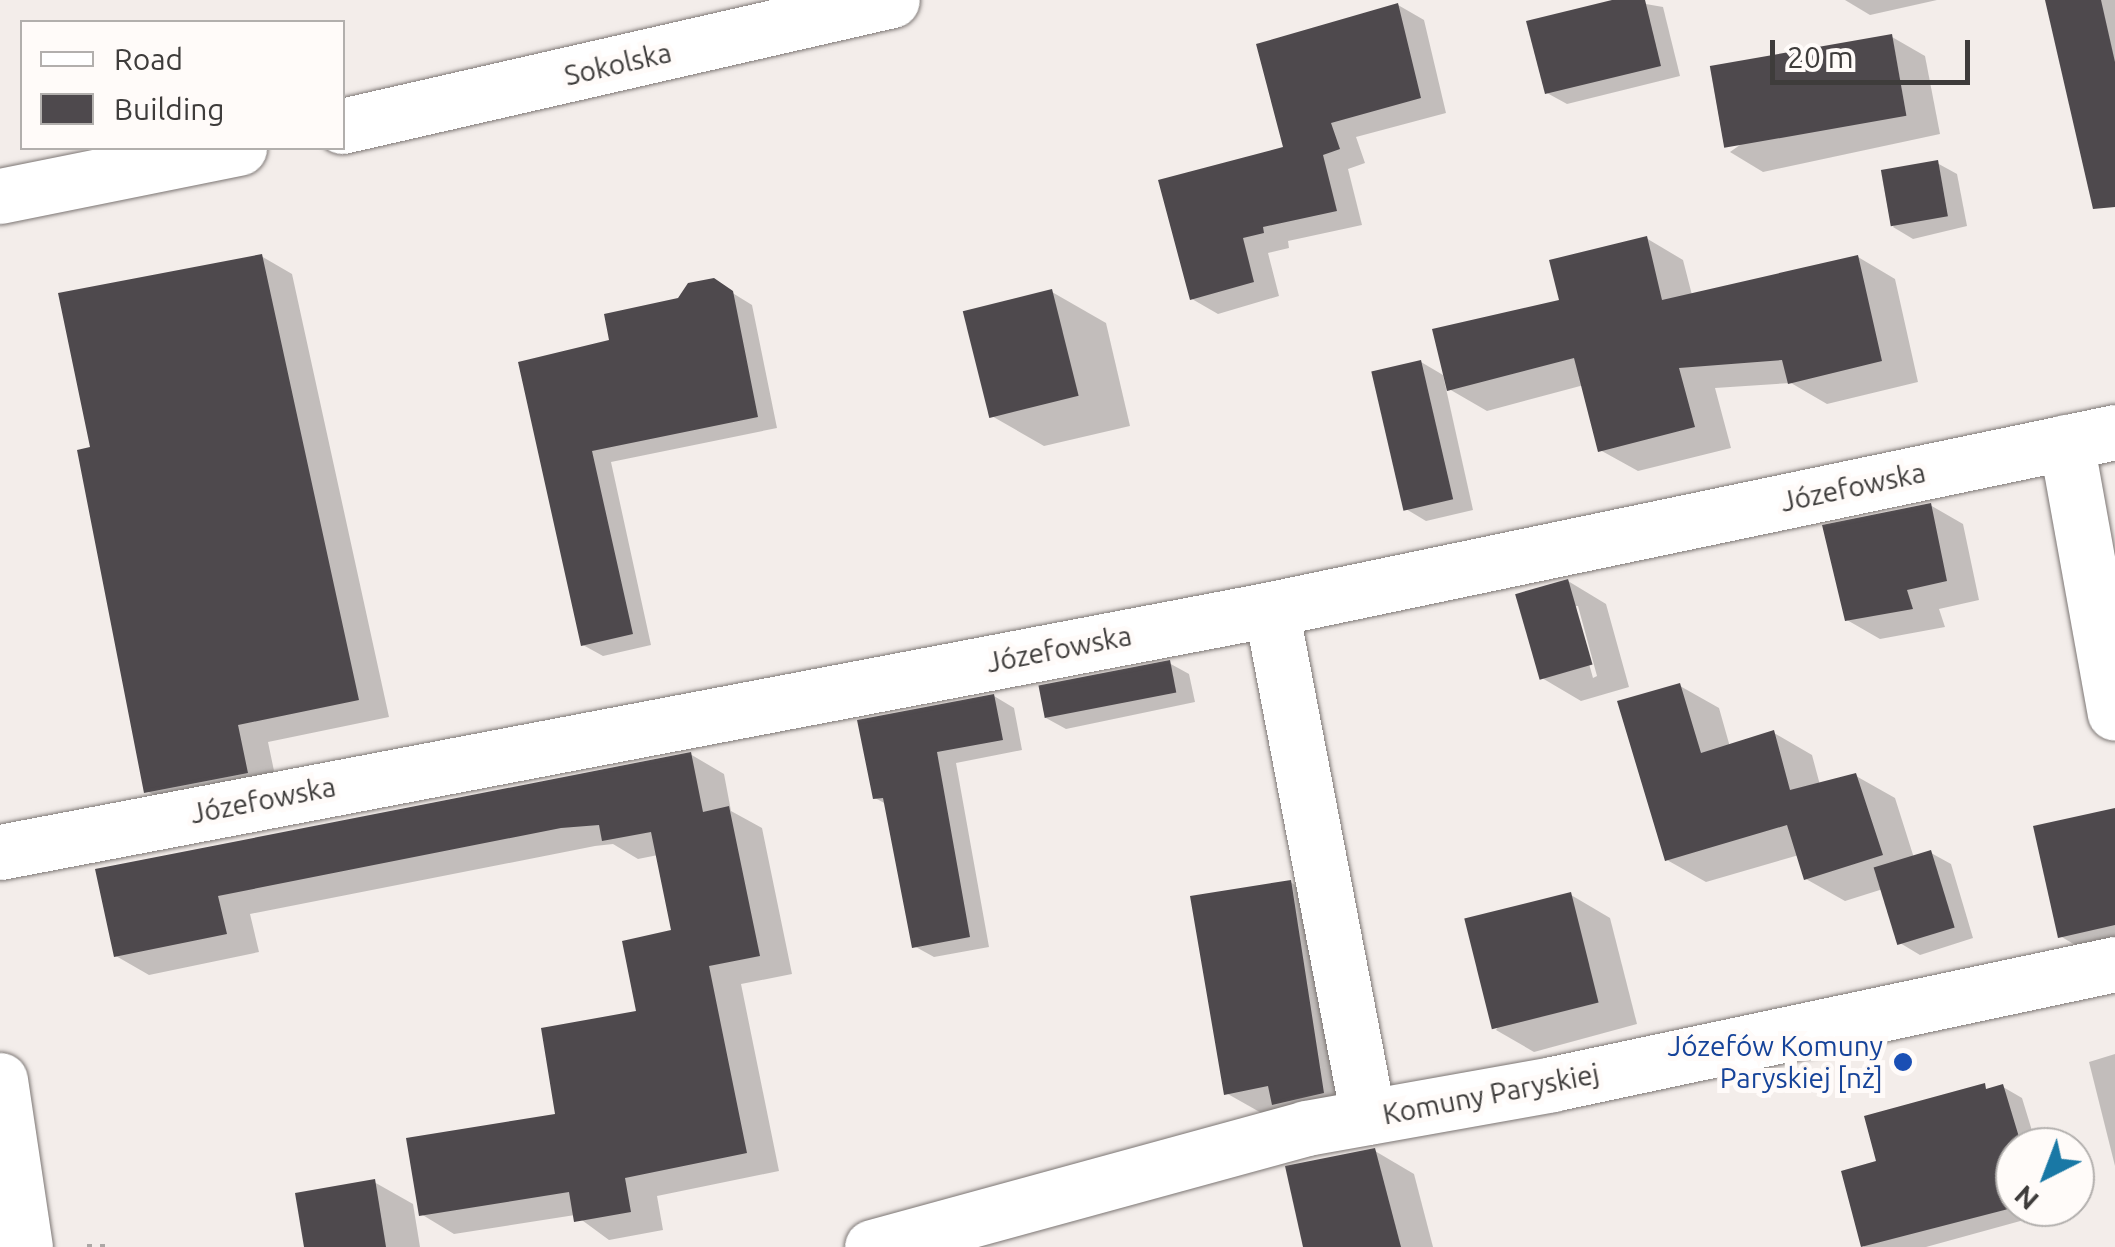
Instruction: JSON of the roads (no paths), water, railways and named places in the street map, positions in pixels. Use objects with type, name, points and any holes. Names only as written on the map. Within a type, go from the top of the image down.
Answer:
[{"type":"street","name":"Sokolska","points":[[345,125],[892,0]]},
{"type":"street","points":[[0,196],[229,150]]},
{"type":"street","points":[[2090,437],[2115,713]]},
{"type":"street","name":"Józefowska","points":[[0,852],[1271,609],[2090,437]]},
{"type":"street","points":[[1271,609],[1368,1118]]},
{"type":"street","name":"Komuny Paryskiej","points":[[872,1247],[1306,1128],[2115,964]]},
{"type":"street","points":[[0,1080],[25,1247]]},
{"type":"place","name":"Józefów Komuny Paryskiej [nż]","points":[[1903,1062]]}]
